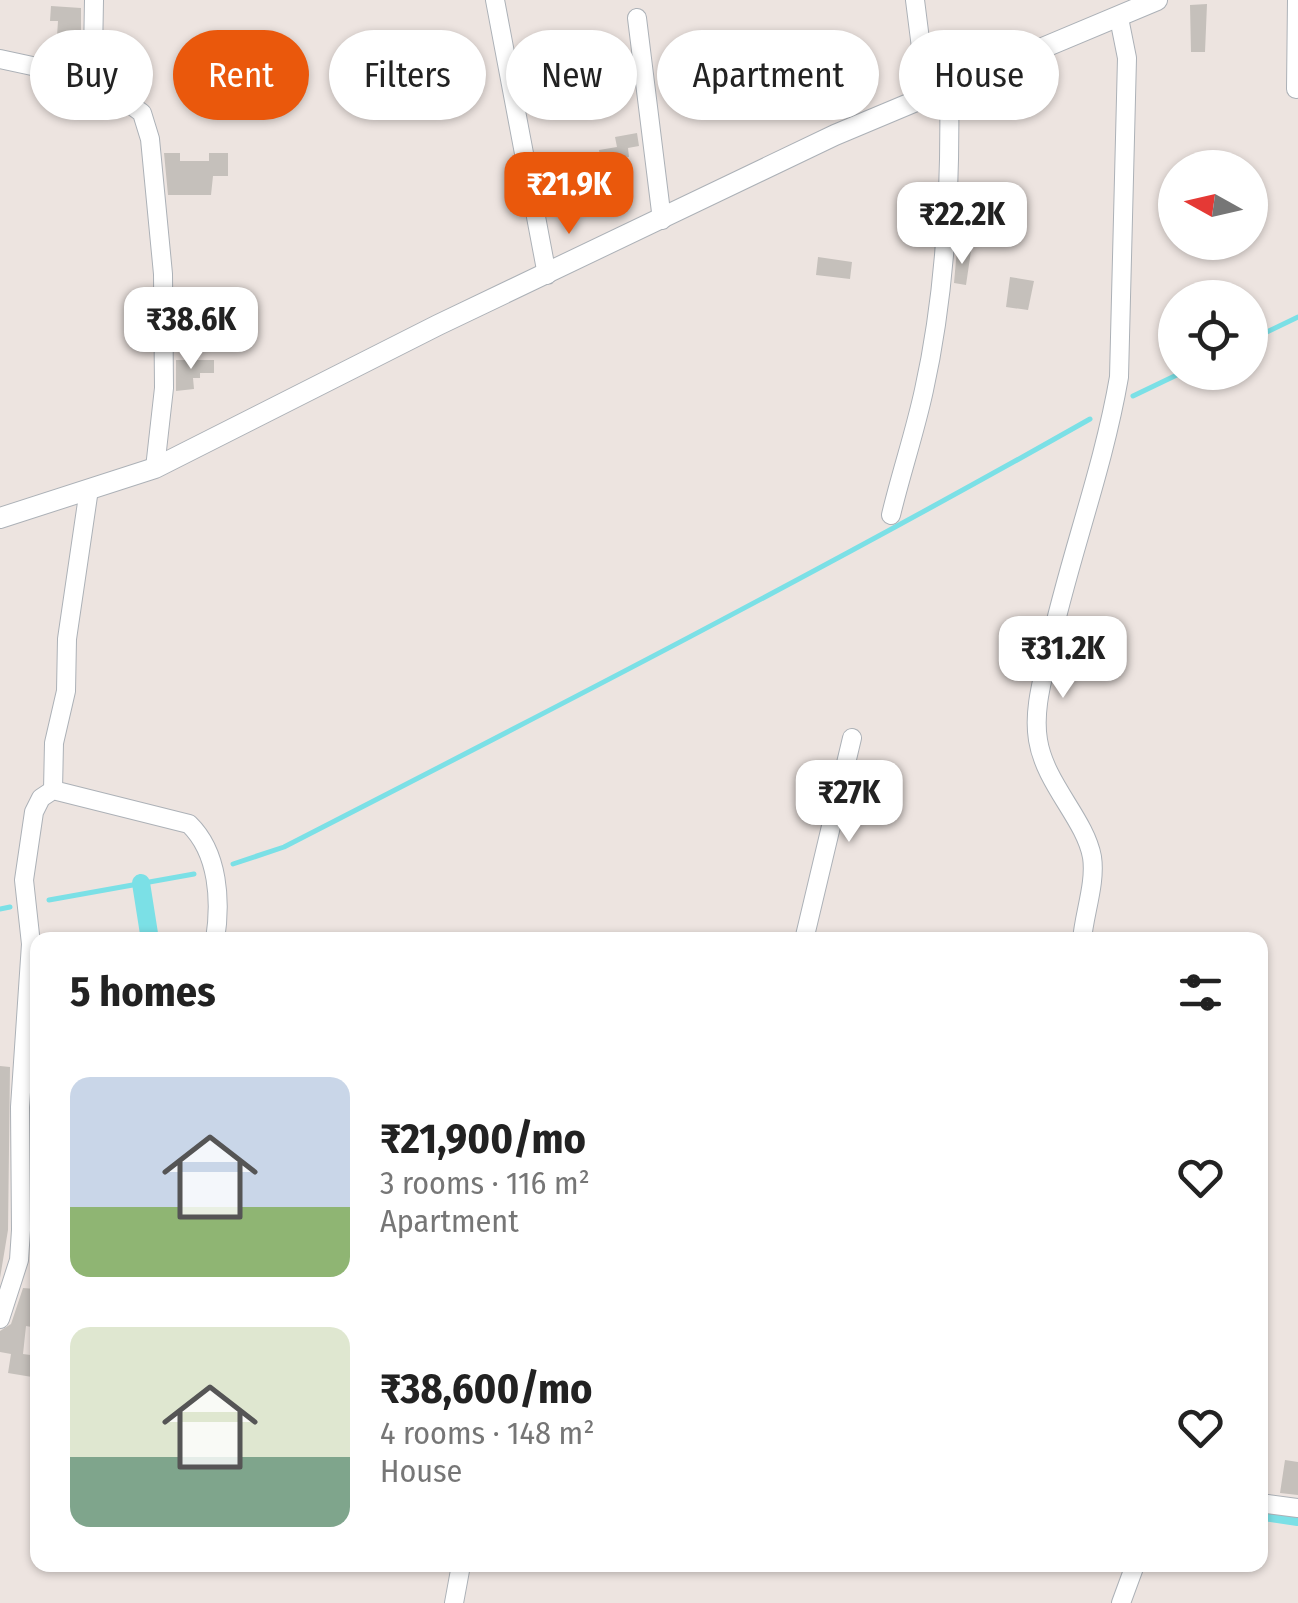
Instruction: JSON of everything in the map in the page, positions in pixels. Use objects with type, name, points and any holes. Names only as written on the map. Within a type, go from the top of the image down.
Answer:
[{"type":"street","points":[[93,30],[94,0]]},
{"type":"street","points":[[495,0],[548,275]]},
{"type":"street","points":[[915,0],[919,30]]},
{"type":"street","points":[[1059,42],[1157,0]]},
{"type":"street","points":[[1296,0],[1296,90]]},
{"type":"street","points":[[637,18],[662,220]]},
{"type":"street","points":[[1083,932],[1092,860],[1086,839],[1052,782],[1038,740],[1038,700],[1066,581],[1112,423],[1120,377],[1128,58],[1118,18]]},
{"type":"street","points":[[0,59],[30,65]]},
{"type":"street","points":[[0,518],[155,468],[438,325],[899,108]]},
{"type":"street","points":[[144,120],[150,140],[163,274],[164,388],[155,468]]},
{"type":"street","points":[[891,515],[924,390],[937,316],[950,164],[949,120]]},
{"type":"street","points":[[53,790],[54,743],[66,691],[67,639],[89,489]]},
{"type":"street","points":[[806,932],[852,738]]},
{"type":"street","points":[[30,935],[24,880],[34,812],[41,798],[53,790],[189,824],[201,835],[219,892],[216,932]]},
{"type":"street","points":[[0,1319],[19,1260],[20,1107],[30,959]]},
{"type":"street","points":[[1268,1504],[1298,1508]]},
{"type":"street","points":[[454,1603],[460,1572]]},
{"type":"street","points":[[1121,1603],[1132,1572]]},
{"type":"building","points":[[1207,4],[1205,52],[1191,52],[1190,5]]},
{"type":"building","points":[[51,6],[81,8],[81,30],[57,30],[58,21],[50,21]]},
{"type":"building","points":[[637,133],[639,146],[628,148],[629,157],[601,162],[599,150],[617,147],[615,137]]},
{"type":"building","points":[[164,153],[180,153],[180,161],[209,161],[209,153],[228,153],[228,176],[213,176],[211,195],[168,195]]},
{"type":"building","points":[[957,249],[971,251],[966,285],[954,283]]},
{"type":"building","points":[[818,257],[852,262],[850,279],[816,275]]},
{"type":"building","points":[[1010,277],[1034,281],[1028,310],[1006,307]]},
{"type":"building","points":[[176,360],[214,360],[214,373],[200,373],[200,378],[193,378],[194,389],[176,391]]},
{"type":"building","points":[[0,1066],[10,1067],[8,1230],[0,1278]]},
{"type":"building","points":[[23,1288],[30,1289],[30,1327],[26,1326],[23,1354],[30,1355],[30,1377],[8,1373],[11,1354],[0,1352],[0,1331],[11,1324]]},
{"type":"building","points":[[1285,1460],[1298,1462],[1298,1495],[1280,1493]]},
{"type":"waterway","points":[[1268,331],[1298,317]]},
{"type":"waterway","points":[[1133,396],[1158,384]]},
{"type":"waterway","points":[[233,864],[284,847],[588,690],[1090,419]]},
{"type":"waterway","points":[[49,900],[194,874]]},
{"type":"waterway","points":[[141,883],[149,932]]},
{"type":"waterway","points":[[0,909],[10,907]]},
{"type":"waterway","points":[[1268,1513],[1298,1517]]}]
